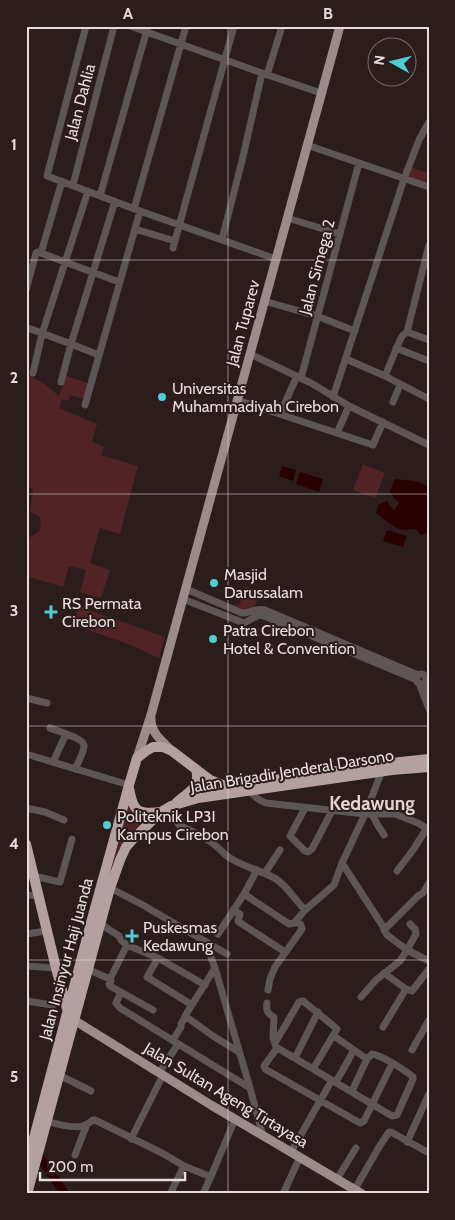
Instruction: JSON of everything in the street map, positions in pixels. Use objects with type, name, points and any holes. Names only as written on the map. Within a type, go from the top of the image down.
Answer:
[{"type":"highway","points":[[137,758],[153,747],[163,747],[172,751]]},
{"type":"highway","name":"Jalan Brigadir Jenderal Darsono","points":[[172,751],[210,780],[225,786],[292,781],[388,768],[429,759]]},
{"type":"highway","name":"Jalan Insinyur Haji Juanda","points":[[27,1194],[29,1166],[48,1101],[70,1003],[137,758]]},
{"type":"highway","name":"Jalan Brigadir Jenderal Darsono","points":[[388,768],[429,767]]},
{"type":"highway","points":[[129,785],[132,803],[138,811],[144,813],[167,808],[194,788],[198,776],[196,770]]},
{"type":"highway","name":"Jalan Brigadir Jenderal Darsono","points":[[167,808],[198,798],[292,781]]},
{"type":"highway","name":"Jalan Insinyur Haji Juanda","points":[[37,1142],[46,1121],[48,1101],[59,1075],[74,1020],[70,1003],[87,969],[117,867],[132,839],[167,808]]},
{"type":"highway","points":[[26,844],[56,968],[70,1003]]},
{"type":"main road","name":"Jalan Tuparev","points":[[137,758],[190,601],[237,400],[340,26]]},
{"type":"main road","points":[[151,716],[154,732],[172,751]]},
{"type":"main road","name":"Jalan Sultan Ageng Tirtayasa","points":[[74,1020],[263,1136],[358,1191]]},
{"type":"street","points":[[86,26],[48,177],[276,259]]},
{"type":"street","name":"Jalan Dahlia","points":[[73,186],[114,26]]},
{"type":"street","points":[[130,26],[147,29],[224,60],[322,93]]},
{"type":"street","points":[[85,405],[135,229],[137,210],[186,26]]},
{"type":"street","points":[[135,229],[174,244],[234,26]]},
{"type":"street","points":[[222,240],[265,74],[282,26]]},
{"type":"street","points":[[100,196],[147,29]]},
{"type":"street","points":[[334,397],[404,179],[419,140],[429,122]]},
{"type":"street","points":[[307,145],[429,187]]},
{"type":"street","name":"Jalan Simega 2","points":[[280,414],[299,377],[359,163]]},
{"type":"street","points":[[42,253],[62,181]]},
{"type":"street","points":[[33,372],[42,334],[88,191]]},
{"type":"street","points":[[61,382],[92,272],[115,201]]},
{"type":"street","points":[[287,218],[340,234]]},
{"type":"street","points":[[385,376],[396,348],[403,335],[407,332],[429,246]]},
{"type":"street","points":[[26,290],[36,253],[38,252],[119,282]]},
{"type":"street","points":[[264,301],[317,316],[355,331]]},
{"type":"street","points":[[28,328],[99,355]]},
{"type":"street","points":[[407,332],[429,340]]},
{"type":"street","points":[[396,348],[429,362]]},
{"type":"street","points":[[250,354],[299,377],[349,406],[429,445]]},
{"type":"street","points":[[346,359],[385,376],[429,400]]},
{"type":"street","points":[[393,402],[400,385]]},
{"type":"street","points":[[237,400],[373,445],[383,422]]},
{"type":"street","points":[[337,433],[349,406]]},
{"type":"street","points":[[192,592],[242,613],[260,609],[420,680],[429,693]]},
{"type":"street","points":[[190,601],[244,623],[262,615],[306,630]]},
{"type":"street","points":[[420,680],[429,709]]},
{"type":"street","points":[[26,698],[47,704]]},
{"type":"street","points":[[50,728],[82,741],[84,749],[76,769]]},
{"type":"street","points":[[53,762],[66,734]]},
{"type":"street","points":[[26,754],[129,785]]},
{"type":"street","points":[[244,894],[284,922],[292,924],[296,921],[305,910],[334,885],[342,863],[368,814],[368,806],[388,768]]},
{"type":"street","points":[[249,790],[254,797],[266,803],[332,811],[395,814],[418,823],[428,829],[397,872]]},
{"type":"street","points":[[368,806],[386,813]]},
{"type":"street","points":[[26,808],[45,812],[64,820]]},
{"type":"street","points":[[167,808],[178,825],[215,844],[227,856],[276,880],[284,886],[305,910]]},
{"type":"street","points":[[305,808],[290,836],[305,852],[312,850],[332,811]]},
{"type":"street","points":[[368,814],[384,835]]},
{"type":"street","points":[[34,876],[60,882],[72,839]]},
{"type":"street","points":[[265,873],[280,850]]},
{"type":"street","points":[[342,863],[387,935],[407,950],[429,961]]},
{"type":"street","points":[[218,934],[257,870]]},
{"type":"street","points":[[384,930],[423,893],[429,883]]},
{"type":"street","points":[[110,888],[201,938],[206,943],[226,954]]},
{"type":"street","points":[[26,895],[39,896]]},
{"type":"street","points":[[233,910],[240,914],[239,922],[285,952]]},
{"type":"street","points":[[268,990],[273,971],[302,929],[296,921]]},
{"type":"street","points":[[99,923],[119,936],[127,945],[158,958],[205,985]]},
{"type":"street","points":[[361,997],[376,980],[395,966],[407,950],[416,934],[410,924]]},
{"type":"street","points":[[26,934],[47,931]]},
{"type":"street","points":[[206,943],[215,968],[263,1136]]},
{"type":"street","points":[[127,945],[109,984],[153,1010]]},
{"type":"street","points":[[158,958],[147,977],[192,1005]]},
{"type":"street","points":[[26,966],[56,968]]},
{"type":"street","points":[[131,1139],[176,1042],[181,1027],[180,1024],[215,968]]},
{"type":"street","points":[[87,969],[110,979]]},
{"type":"street","points":[[384,973],[406,990],[412,991],[429,969]]},
{"type":"street","points":[[384,1027],[406,990]]},
{"type":"street","points":[[121,992],[116,1000],[116,1005],[250,1088]]},
{"type":"street","points":[[26,1001],[52,1005],[70,1003]]},
{"type":"street","points":[[313,1069],[337,1031],[318,1012],[301,1001],[287,1022],[264,1066],[265,1069],[360,1123],[364,1121],[392,1064]]},
{"type":"street","points":[[267,1003],[266,1010],[268,1014],[287,1022]]},
{"type":"street","points":[[295,1058],[318,1012]]},
{"type":"street","points":[[186,1016],[239,1052]]},
{"type":"street","points":[[274,1017],[273,1034],[276,1046],[372,1105],[392,1116],[397,1115],[413,1079],[412,1076],[372,1054],[367,1059],[352,1092]]},
{"type":"street","points":[[412,1050],[429,1020]]},
{"type":"street","points":[[334,1036],[367,1059]]},
{"type":"street","points":[[291,1152],[320,1101],[354,1050]]},
{"type":"street","points":[[59,1075],[91,1091]]},
{"type":"street","points":[[408,1142],[429,1094]]},
{"type":"street","points":[[203,1194],[235,1119]]},
{"type":"street","points":[[46,1121],[82,1127],[95,1120],[184,1166],[211,1177]]},
{"type":"street","points":[[75,1156],[87,1124]]},
{"type":"street","points":[[358,1191],[379,1147],[388,1133],[391,1132],[428,1152]]},
{"type":"street","points":[[337,1179],[356,1148]]},
{"type":"street","points":[[283,1194],[300,1158]]},
{"type":"street","points":[[170,1194],[184,1166]]},
{"type":"shaded area","points":[[410,167],[429,173],[426,182],[408,176]]},
{"type":"shaded area","points":[[26,374],[43,383],[59,396],[66,376],[88,383],[83,399],[70,395],[68,401],[62,399],[59,408],[97,424],[92,442],[104,447],[101,455],[138,466],[120,534],[100,528],[90,563],[110,570],[101,598],[80,592],[86,570],[69,566],[63,587],[26,576],[26,547],[30,537],[39,532],[41,524],[39,516],[30,512],[33,489],[26,486]]},
{"type":"shaded area","points":[[363,464],[385,473],[375,498],[353,490]]},
{"type":"shaded area","points":[[282,466],[296,470],[293,481],[279,476]]},
{"type":"shaded area","points":[[300,472],[323,479],[319,492],[296,484]]},
{"type":"shaded area","points":[[395,479],[415,481],[428,486],[429,532],[421,535],[416,529],[404,530],[396,528],[376,513],[378,505],[387,501],[394,511],[399,503],[390,491]]},
{"type":"shaded area","points":[[387,530],[407,536],[403,547],[383,541]]},
{"type":"shaded area","points":[[244,586],[259,593],[255,606],[252,608],[243,609],[235,607],[236,604],[239,605],[246,589]]},
{"type":"shaded area","points":[[78,606],[165,637],[159,658],[123,642],[73,625]]},
{"type":"shaded area","points":[[128,801],[139,815],[148,818],[135,829],[125,842],[109,872]]},
{"type":"waterway","points":[[34,1152],[45,1164],[65,1194]]},
{"type":"place","name":"Universitas Muhammadiyah Cirebon","points":[[162,397]]},
{"type":"place","name":"Masjid Darussalam","points":[[214,583]]},
{"type":"place","name":"RS Permata Cirebon","points":[[51,612]]},
{"type":"place","name":"Patra Cirebon Hotel & Convention","points":[[213,639]]},
{"type":"place","name":"Politeknik LP3I Kampus Cirebon","points":[[107,825]]},
{"type":"place","name":"Puskesmas Kedawung","points":[[132,936]]},
{"type":"district","name":"Kedawung","points":[[372,803]]}]
